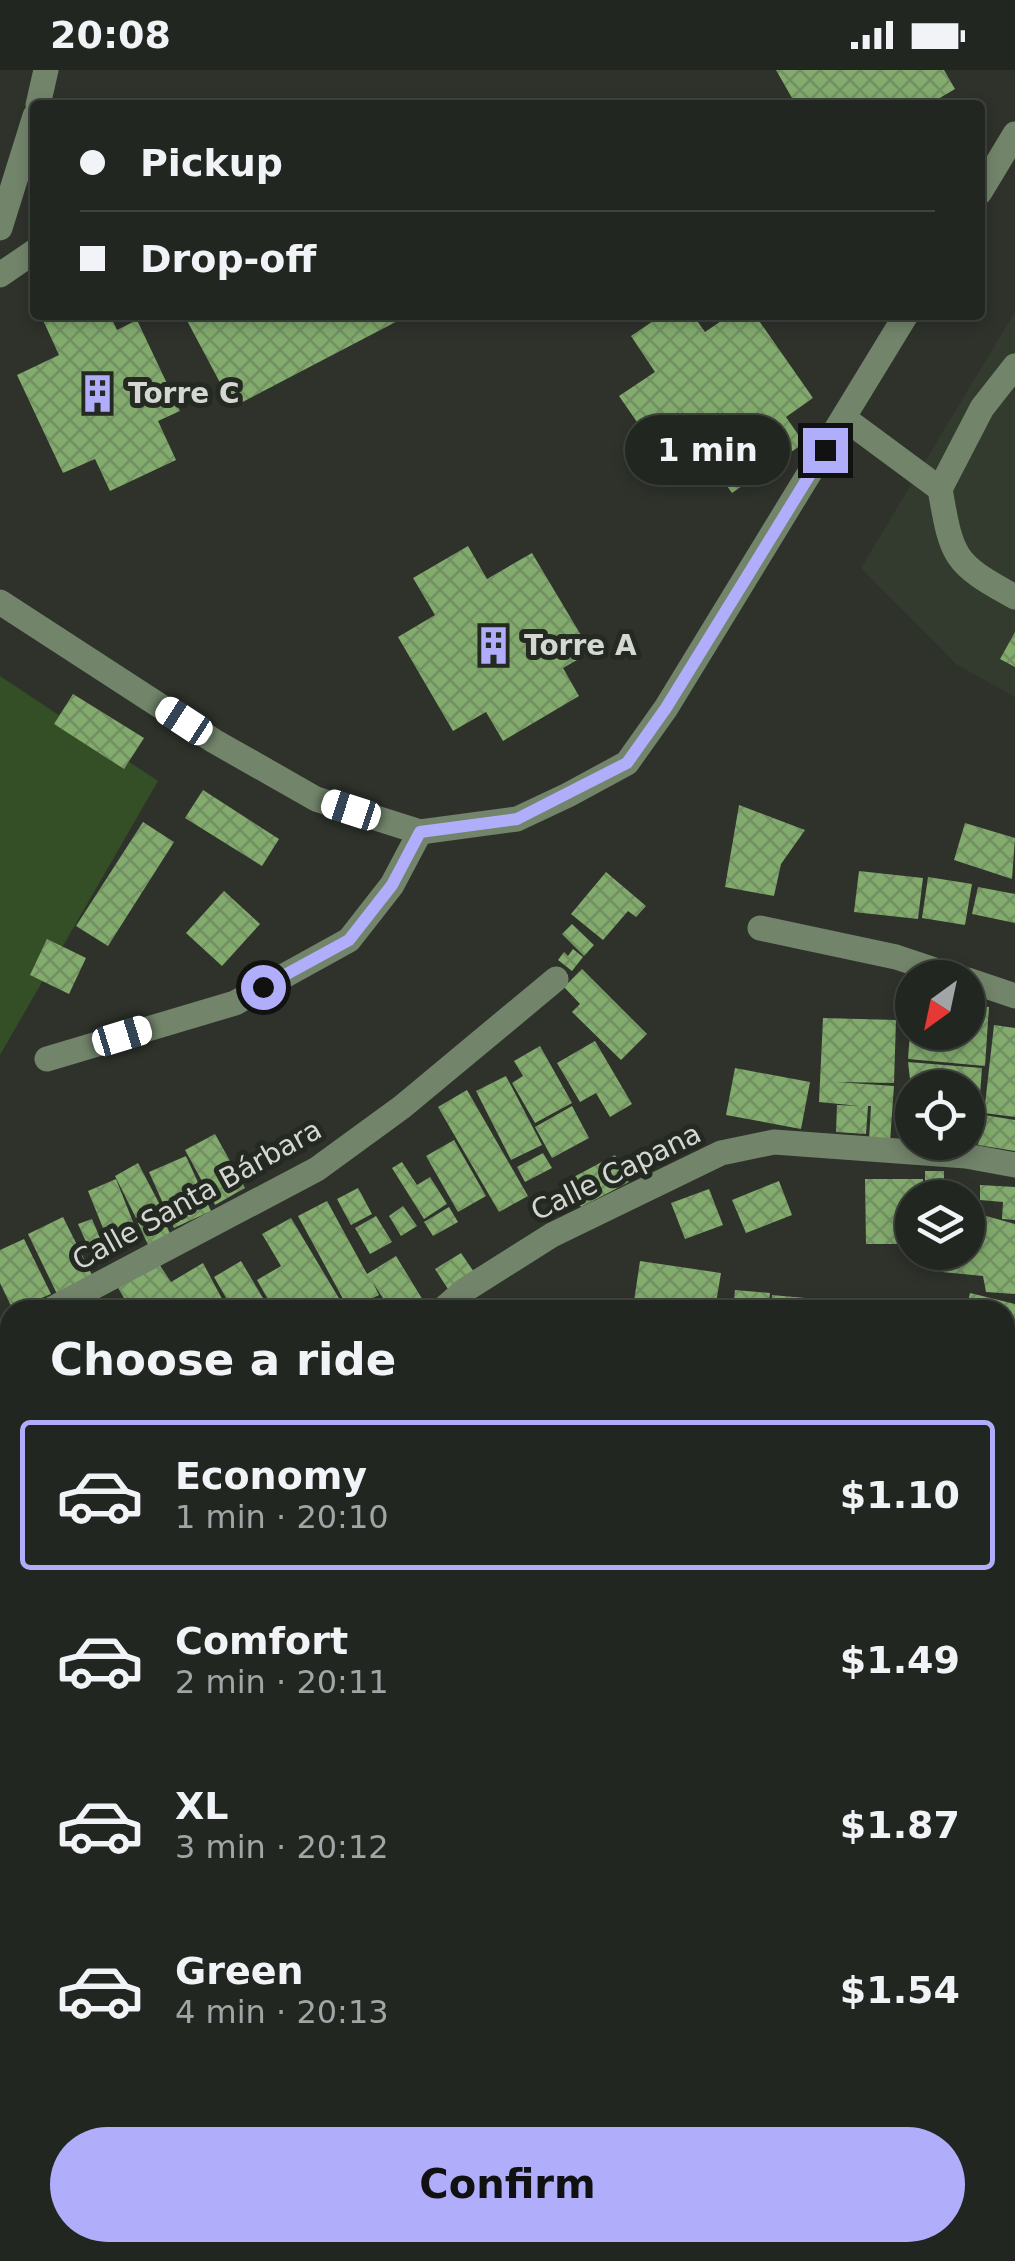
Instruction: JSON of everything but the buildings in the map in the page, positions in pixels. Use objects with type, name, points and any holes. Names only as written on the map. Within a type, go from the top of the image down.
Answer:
[{"type":"street","points":[[39,100],[46,70]]},
{"type":"street","points":[[0,228],[30,132]]},
{"type":"street","points":[[985,184],[1015,134]]},
{"type":"street","points":[[0,275],[30,254]]},
{"type":"street","points":[[0,602],[214,741],[316,798],[420,832],[517,819],[627,763],[666,708],[903,320]]},
{"type":"street","points":[[1015,366],[982,408],[940,489],[952,546],[972,573],[1015,597]]},
{"type":"street","points":[[844,418],[940,489]]},
{"type":"street","points":[[47,1059],[235,1003],[349,940],[392,885],[420,832]]},
{"type":"street","points":[[760,928],[907,960]]},
{"type":"street","name":"Calle Santa Bárbara","points":[[69,1300],[316,1169],[402,1107],[556,979]]},
{"type":"street","points":[[985,986],[1015,996]]},
{"type":"street","name":"Calle Capana","points":[[453,1300],[552,1235],[721,1153],[774,1142],[966,1156],[1015,1165]]},
{"type":"shaded area","points":[[1015,312],[1015,697],[956,664],[861,568]]},
{"type":"shaded area","points":[[0,676],[158,781],[0,1055]]},
{"type":"place","name":"Torre C","points":[[98,393]]},
{"type":"place","name":"Torre A","points":[[494,645]]},
{"type":"route","points":[[263,987],[349,940],[392,885],[420,832],[517,819],[627,763],[666,708],[825,450]]}]
